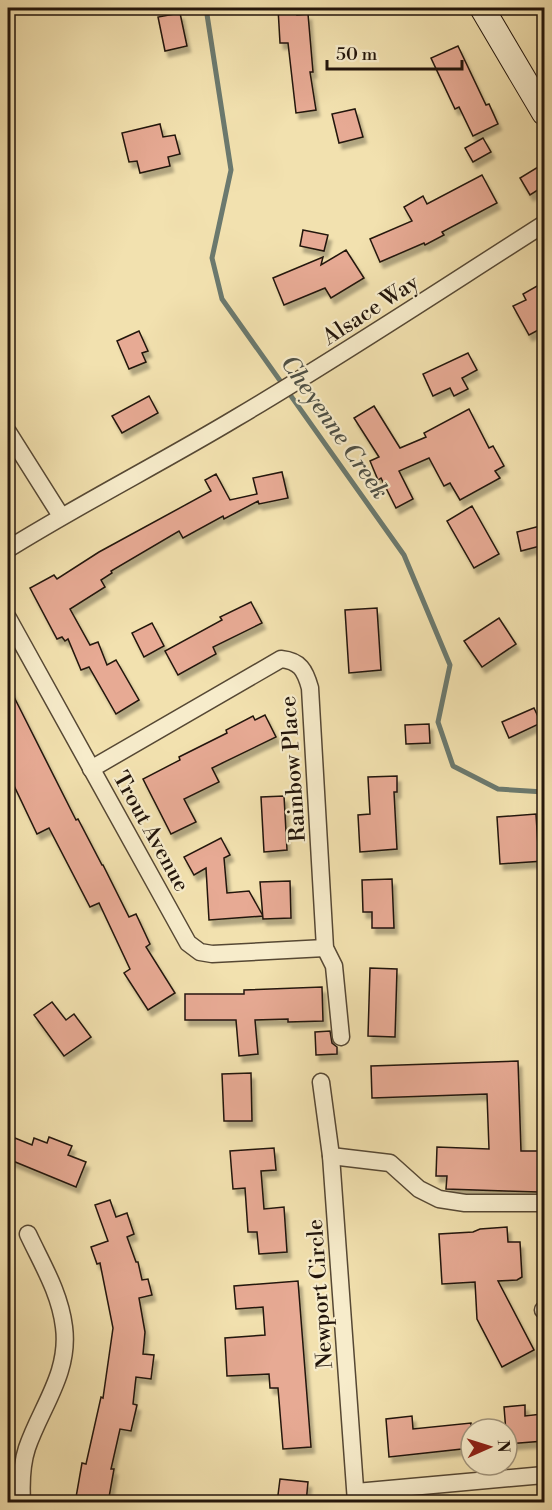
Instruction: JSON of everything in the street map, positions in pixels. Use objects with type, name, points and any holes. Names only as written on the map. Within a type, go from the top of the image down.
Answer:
[{"type":"main road","points":[[482,8],[544,113]]},
{"type":"street","name":"Alsace Way","points":[[8,549],[61,516],[234,419],[329,362],[544,224]]},
{"type":"street","points":[[10,440],[61,516]]},
{"type":"street","name":"Trout Avenue","points":[[8,618],[188,943],[200,952],[212,954],[325,948]]},
{"type":"street","name":"Rainbow Place","points":[[92,769],[281,659],[292,660],[300,666],[307,676],[310,688],[325,948],[334,966],[341,1037]]},
{"type":"street","name":"Newport Circle","points":[[321,1082],[331,1156],[356,1497]]},
{"type":"street","points":[[331,1156],[390,1163],[419,1189],[439,1199],[465,1203],[544,1203]]},
{"type":"street","points":[[22,1503],[15,1469],[28,1448],[59,1378],[65,1344],[62,1310],[55,1289],[27,1234]]},
{"type":"street","points":[[356,1497],[544,1475]]},
{"type":"building","points":[[278,8],[297,8],[297,15],[308,14],[313,72],[310,72],[316,110],[296,113],[288,43],[280,43]]},
{"type":"building","points":[[180,13],[187,46],[165,51],[158,17]]},
{"type":"building","points":[[458,46],[486,105],[489,104],[498,124],[473,136],[459,107],[455,109],[431,58]]},
{"type":"building","points":[[355,109],[363,137],[339,143],[332,114]]},
{"type":"building","points":[[160,124],[163,137],[175,135],[180,154],[168,157],[170,166],[140,173],[137,161],[129,162],[122,133]]},
{"type":"building","points":[[483,138],[491,152],[473,162],[465,148]]},
{"type":"building","points":[[538,167],[544,177],[544,186],[530,195],[520,178]]},
{"type":"building","points":[[482,175],[497,203],[442,232],[444,235],[425,245],[424,243],[380,262],[370,239],[412,221],[404,207],[423,196],[427,204]]},
{"type":"building","points":[[303,230],[328,235],[324,251],[300,246]]},
{"type":"building","points":[[346,250],[364,278],[331,298],[325,288],[284,305],[273,278],[323,257],[321,265]]},
{"type":"building","points":[[544,282],[544,327],[529,335],[513,306],[526,300],[523,294]]},
{"type":"building","points":[[139,331],[148,351],[142,353],[146,362],[129,369],[117,341]]},
{"type":"building","points":[[468,353],[477,370],[462,378],[468,389],[454,396],[450,388],[433,396],[423,374]]},
{"type":"building","points":[[149,396],[158,413],[122,433],[112,416]]},
{"type":"building","points":[[374,406],[400,448],[426,437],[424,433],[469,409],[489,448],[493,446],[504,466],[495,471],[500,478],[460,500],[450,483],[444,486],[429,458],[399,471],[413,499],[396,508],[381,478],[378,480],[370,461],[379,457],[354,418]]},
{"type":"building","points":[[282,472],[288,498],[259,504],[258,501],[224,519],[223,516],[183,538],[179,531],[111,571],[112,573],[101,580],[105,587],[70,609],[90,645],[98,642],[107,665],[116,660],[139,700],[116,714],[89,667],[81,670],[68,639],[65,641],[62,637],[57,639],[30,588],[54,575],[57,579],[99,552],[211,491],[205,480],[216,474],[230,500],[257,494],[253,478]]},
{"type":"building","points":[[472,506],[499,554],[474,568],[447,521]]},
{"type":"building","points":[[544,525],[544,545],[521,551],[517,532]]},
{"type":"building","points":[[251,602],[262,623],[213,647],[216,654],[178,675],[165,651],[222,620],[220,617]]},
{"type":"building","points":[[377,608],[381,670],[349,673],[345,610]]},
{"type":"building","points":[[499,618],[516,644],[482,667],[464,641]]},
{"type":"building","points":[[152,623],[164,646],[144,657],[132,633]]},
{"type":"building","points":[[8,685],[76,820],[78,819],[129,917],[136,914],[150,944],[146,947],[175,993],[148,1010],[124,973],[130,969],[99,903],[90,907],[49,828],[37,834],[8,773]]},
{"type":"building","points":[[534,708],[541,723],[509,738],[502,722]]},
{"type":"building","points":[[265,715],[276,737],[212,768],[219,782],[184,799],[196,822],[171,834],[143,779],[180,760],[179,757],[227,733],[226,730],[253,716],[255,720]]},
{"type":"building","points":[[429,724],[430,743],[406,744],[405,725]]},
{"type":"building","points":[[397,776],[397,792],[394,792],[397,849],[360,852],[358,815],[370,814],[368,777]]},
{"type":"building","points":[[284,796],[287,850],[264,852],[261,797]]},
{"type":"building","points":[[536,814],[538,846],[544,845],[544,861],[500,864],[497,817]]},
{"type":"building","points":[[221,838],[230,855],[224,858],[227,893],[249,891],[263,916],[209,920],[206,868],[194,875],[184,857]]},
{"type":"building","points":[[392,879],[394,928],[372,928],[372,912],[363,912],[362,880]]},
{"type":"building","points":[[290,881],[291,918],[263,919],[260,882]]},
{"type":"building","points":[[370,968],[397,969],[395,1037],[368,1036]]},
{"type":"building","points":[[322,987],[323,1021],[255,1020],[258,1054],[239,1056],[236,1020],[185,1020],[185,994],[244,994],[244,990]]},
{"type":"building","points":[[52,1002],[66,1020],[74,1014],[91,1037],[64,1056],[34,1015]]},
{"type":"building","points":[[330,1031],[332,1043],[337,1047],[337,1054],[316,1055],[315,1032]]},
{"type":"building","points":[[518,1061],[521,1151],[538,1151],[538,1155],[544,1155],[544,1184],[539,1184],[539,1192],[446,1189],[447,1176],[436,1176],[437,1147],[489,1149],[487,1094],[372,1098],[371,1066]]},
{"type":"building","points":[[251,1073],[252,1121],[224,1121],[222,1074]]},
{"type":"building","points":[[49,1137],[72,1146],[68,1155],[86,1162],[76,1187],[8,1159],[15,1138],[32,1145],[34,1138],[47,1143]]},
{"type":"building","points":[[274,1148],[276,1170],[261,1171],[264,1209],[284,1207],[287,1252],[259,1254],[257,1232],[248,1232],[245,1188],[233,1189],[230,1151]]},
{"type":"building","points":[[110,1200],[116,1217],[127,1213],[134,1234],[127,1237],[136,1262],[138,1262],[142,1280],[148,1279],[152,1295],[139,1298],[145,1332],[143,1354],[154,1355],[151,1379],[136,1377],[133,1404],[137,1405],[131,1431],[120,1429],[111,1469],[114,1469],[108,1503],[75,1503],[82,1463],[86,1464],[101,1397],[103,1398],[113,1328],[100,1263],[97,1264],[91,1247],[108,1241],[95,1205]]},
{"type":"building","points":[[507,1227],[508,1242],[520,1242],[522,1277],[517,1280],[498,1281],[534,1350],[502,1367],[477,1319],[475,1282],[442,1284],[439,1234]]},
{"type":"building","points":[[298,1281],[311,1447],[283,1449],[278,1388],[270,1388],[269,1374],[227,1376],[225,1338],[265,1335],[263,1307],[236,1309],[234,1286]]},
{"type":"building","points":[[525,1405],[525,1416],[542,1414],[544,1441],[519,1443],[519,1417],[505,1417],[504,1407]]},
{"type":"building","points":[[412,1416],[413,1429],[459,1424],[459,1449],[389,1457],[386,1419]]},
{"type":"building","points":[[280,1479],[308,1482],[306,1503],[277,1503]]},
{"type":"waterway","name":"Cheyenne Creek","points":[[206,8],[231,170],[212,258],[222,299],[404,555],[450,665],[438,722],[453,766],[498,789],[544,792]]}]
